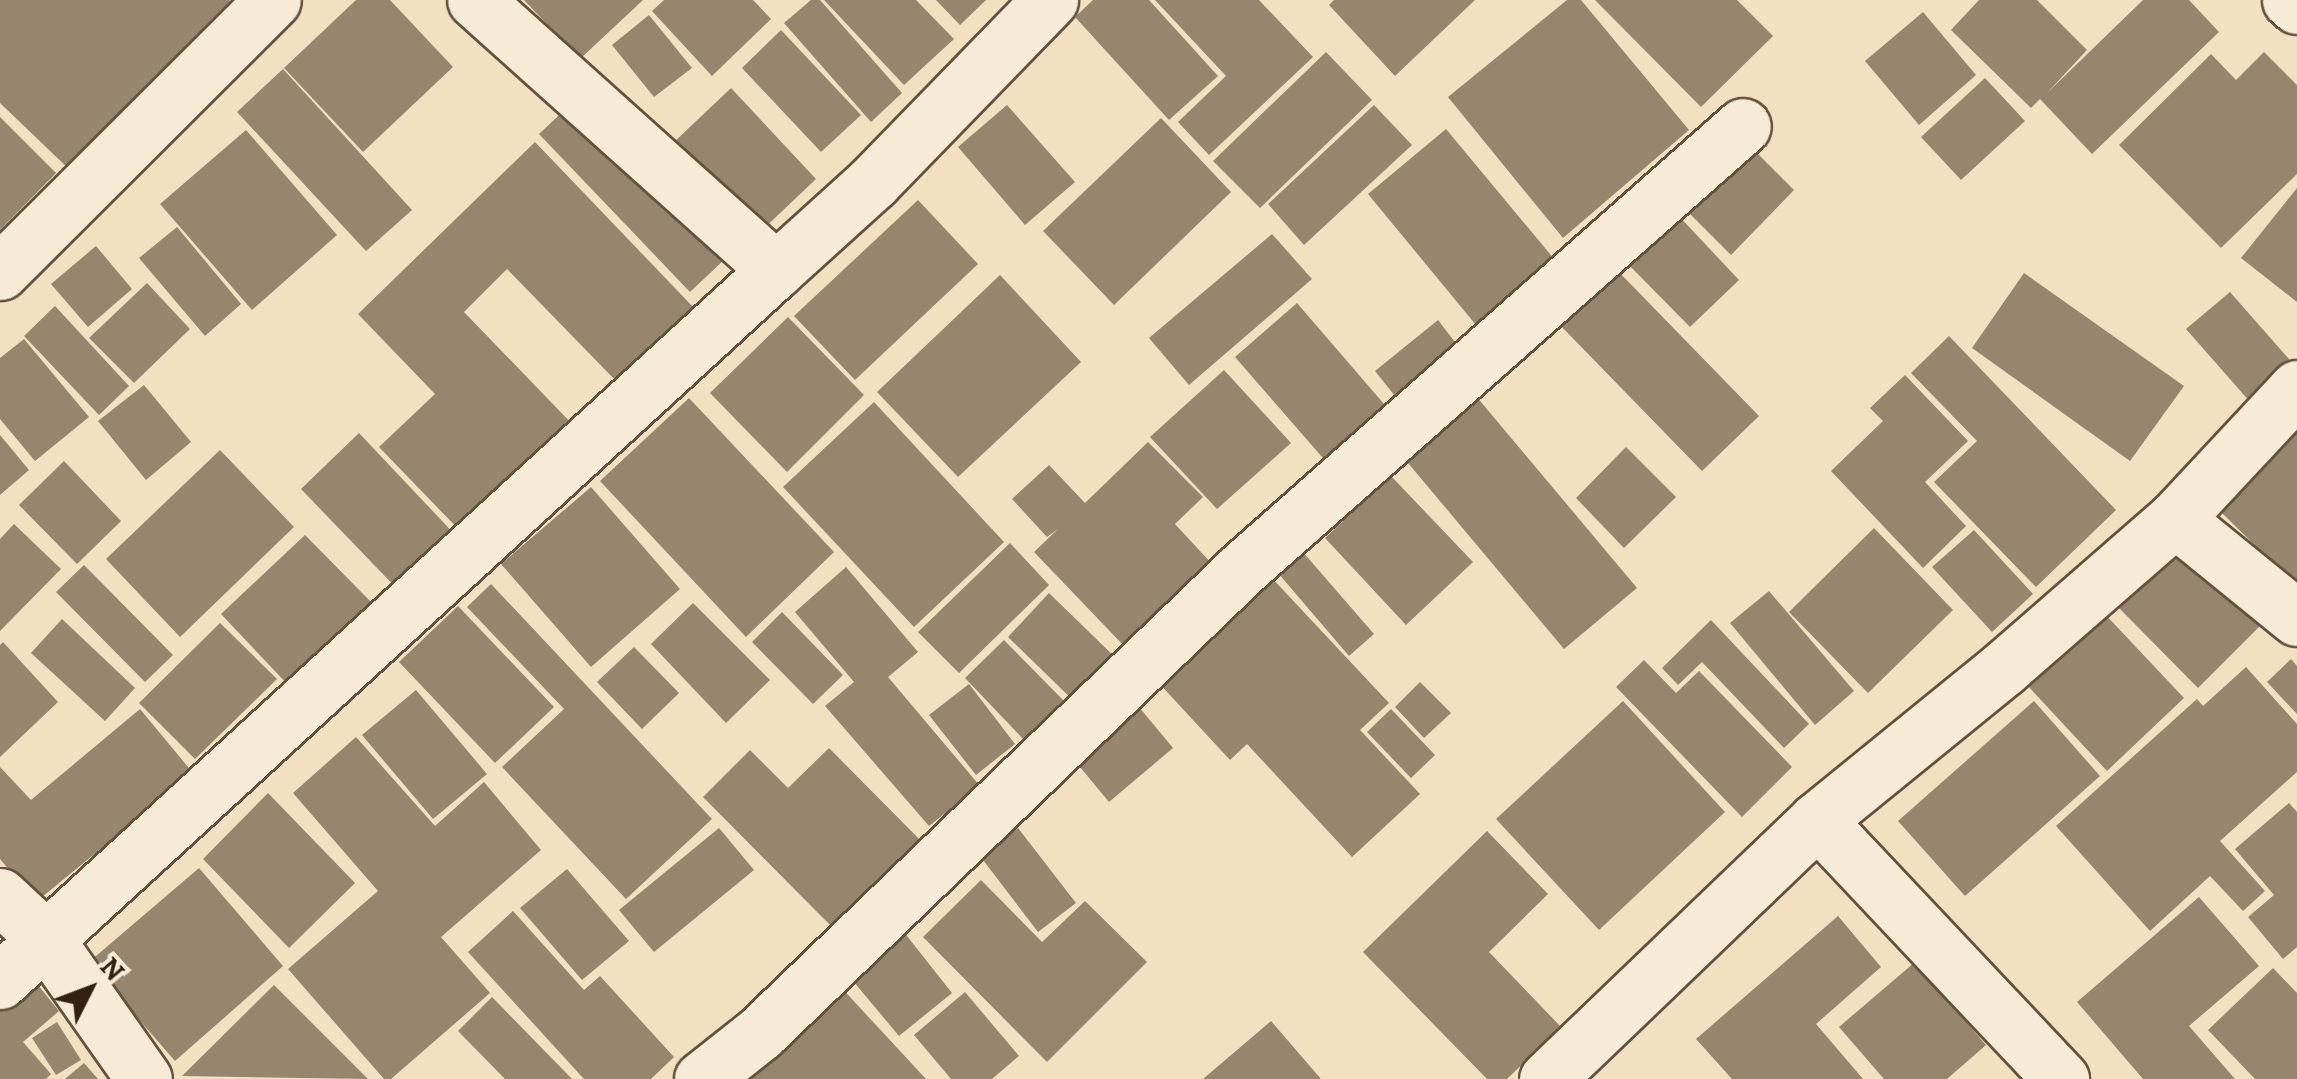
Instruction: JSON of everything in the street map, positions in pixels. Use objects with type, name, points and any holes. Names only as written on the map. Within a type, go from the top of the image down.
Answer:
[{"type":"street","points":[[0,272],[273,0]]},
{"type":"street","points":[[475,0],[776,270]]},
{"type":"street","points":[[0,982],[873,182],[1050,0]]},
{"type":"street","points":[[2290,0],[2297,6]]},
{"type":"street","points":[[702,1079],[760,1033],[1243,568],[1742,126]]},
{"type":"street","points":[[1547,1079],[1817,820],[2004,668],[2175,519],[2297,388]]},
{"type":"street","points":[[2175,519],[2297,618]]},
{"type":"street","points":[[1817,820],[2061,1079]]},
{"type":"street","points":[[0,896],[46,938],[144,1079]]},
{"type":"building","points":[[0,0],[229,0],[234,5],[72,172],[0,103]]},
{"type":"building","points":[[356,0],[390,0],[453,67],[363,152],[284,68]]},
{"type":"building","points":[[524,0],[643,0],[580,59]]},
{"type":"building","points":[[664,0],[753,0],[771,19],[712,76],[652,11]]},
{"type":"building","points":[[811,0],[820,0],[902,93],[871,122],[784,23]]},
{"type":"building","points":[[824,0],[916,0],[954,39],[904,85]]},
{"type":"building","points":[[936,0],[986,0],[960,25]]},
{"type":"building","points":[[1093,0],[1149,0],[1218,76],[1169,120],[1075,17]]},
{"type":"building","points":[[1155,0],[1259,0],[1313,57],[1209,155],[1178,122],[1226,76]]},
{"type":"building","points":[[1334,0],[1475,0],[1395,76],[1329,5]]},
{"type":"building","points":[[1567,0],[1581,0],[1689,130],[1563,238],[1448,97]]},
{"type":"building","points":[[1595,0],[1737,0],[1773,36],[1701,107]]},
{"type":"building","points":[[1979,0],[2037,0],[2087,50],[2047,93],[2143,0],[2189,0],[2219,32],[2092,154],[2040,99],[2031,108],[1951,30]]},
{"type":"building","points":[[1923,12],[1976,75],[1919,125],[1865,61]]},
{"type":"building","points":[[649,15],[692,68],[654,97],[612,45]]},
{"type":"building","points":[[781,30],[861,115],[821,152],[742,68]]},
{"type":"building","points":[[1326,52],[1372,100],[1260,208],[1213,161]]},
{"type":"building","points":[[2264,52],[2297,85],[2297,174],[2221,248],[2119,145],[2211,54],[2236,80]]},
{"type":"building","points":[[283,69],[412,210],[366,251],[237,112]]},
{"type":"building","points":[[1985,78],[2025,121],[1961,180],[1921,137]]},
{"type":"building","points":[[731,88],[816,179],[757,235],[672,144]]},
{"type":"building","points":[[574,101],[726,258],[690,292],[539,134]]},
{"type":"building","points":[[1007,105],[1075,182],[1025,225],[958,147]]},
{"type":"building","points":[[1374,105],[1412,145],[1304,245],[1268,204]]},
{"type":"building","points":[[0,117],[56,173],[0,230]]},
{"type":"building","points":[[1161,118],[1231,192],[1114,305],[1043,231]]},
{"type":"building","points":[[1446,129],[1555,260],[1476,325],[1368,194]]},
{"type":"building","points":[[246,130],[337,235],[252,310],[160,204]]},
{"type":"building","points":[[535,142],[695,309],[618,383],[507,269],[464,312],[576,428],[465,536],[379,447],[435,394],[358,314]]},
{"type":"building","points":[[1748,144],[1794,190],[1731,255],[1684,208]]},
{"type":"building","points":[[2297,188],[2297,302],[2241,258]]},
{"type":"building","points":[[918,200],[978,264],[855,380],[794,316]]},
{"type":"building","points":[[1675,212],[1739,280],[1690,327],[1625,261]]},
{"type":"building","points":[[177,227],[241,304],[205,336],[139,258]]},
{"type":"building","points":[[1272,234],[1312,279],[1189,385],[1149,338]]},
{"type":"building","points":[[96,246],[132,289],[88,327],[51,284]]},
{"type":"building","points":[[1614,267],[1759,416],[1702,471],[1558,323]]},
{"type":"building","points":[[2024,273],[2184,386],[2130,461],[1972,348]]},
{"type":"building","points":[[1000,275],[1081,362],[958,477],[877,392]]},
{"type":"building","points":[[147,283],[190,329],[134,383],[89,338]]},
{"type":"building","points":[[2230,292],[2295,366],[2251,403],[2186,329]]},
{"type":"building","points":[[1297,303],[1390,411],[1329,465],[1235,357]]},
{"type":"building","points":[[55,306],[129,386],[99,415],[24,336]]},
{"type":"building","points":[[788,317],[864,395],[787,472],[710,393]]},
{"type":"building","points":[[1438,320],[1465,355],[1402,405],[1375,371]]},
{"type":"building","points":[[1949,336],[2116,510],[2036,587],[1934,482],[1977,441],[1911,373]]},
{"type":"building","points":[[24,339],[89,417],[35,461],[0,419],[0,358]]},
{"type":"building","points":[[1224,370],[1291,443],[1217,509],[1150,437]]},
{"type":"building","points":[[1905,375],[1968,441],[1925,482],[1966,526],[1923,568],[1831,471],[1883,421],[1870,408]]},
{"type":"building","points":[[144,385],[191,442],[146,480],[98,421]]},
{"type":"building","points":[[1476,396],[1637,588],[1564,649],[1403,457]]},
{"type":"building","points":[[689,398],[834,552],[746,637],[600,481]]},
{"type":"building","points":[[874,402],[1004,542],[914,627],[783,487]]},
{"type":"building","points":[[2297,432],[2297,587],[2219,510]]},
{"type":"building","points":[[359,433],[460,540],[403,595],[301,489]]},
{"type":"building","points":[[0,435],[29,470],[0,495]]},
{"type":"building","points":[[1148,442],[1203,497],[1175,524],[1213,565],[1126,648],[1034,552],[1058,529],[1047,537],[1012,499],[1049,465],[1085,503]]},
{"type":"building","points":[[1626,447],[1676,497],[1624,548],[1576,498]]},
{"type":"building","points":[[220,450],[294,527],[180,637],[106,559]]},
{"type":"building","points":[[64,461],[121,521],[77,564],[19,505]]},
{"type":"building","points":[[1391,476],[1473,562],[1406,625],[1325,538]]},
{"type":"building","points":[[591,487],[680,589],[591,667],[501,564]]},
{"type":"building","points":[[14,524],[61,569],[0,631],[0,539]]},
{"type":"building","points":[[1874,528],[1953,610],[1868,693],[1789,612]]},
{"type":"building","points":[[1974,530],[2033,594],[1992,632],[1932,567]]},
{"type":"building","points":[[305,535],[375,606],[290,687],[221,614]]},
{"type":"building","points":[[2187,541],[2265,621],[2198,688],[2119,608]]},
{"type":"building","points":[[1010,543],[1049,585],[959,673],[918,632]]},
{"type":"building","points":[[1302,551],[1374,634],[1349,656],[1278,573]]},
{"type":"building","points":[[84,565],[173,655],[145,682],[56,592]]},
{"type":"building","points":[[846,567],[918,652],[888,677],[980,786],[929,826],[825,706],[854,682],[795,612]]},
{"type":"building","points":[[1269,575],[1389,703],[1360,730],[1420,794],[1352,857],[1247,744],[1230,760],[1156,680]]},
{"type":"building","points":[[491,584],[712,819],[626,899],[502,767],[564,709],[467,607]]},
{"type":"building","points":[[1769,591],[1854,691],[1815,725],[1730,623]]},
{"type":"building","points":[[1049,593],[1121,663],[1079,706],[1008,637]]},
{"type":"building","points":[[693,603],[770,680],[726,723],[651,644]]},
{"type":"building","points":[[458,606],[554,707],[495,763],[399,662]]},
{"type":"building","points":[[782,612],[843,675],[813,704],[752,642]]},
{"type":"building","points":[[2103,612],[2184,698],[2107,771],[2027,685]]},
{"type":"building","points":[[62,619],[135,688],[105,721],[31,653]]},
{"type":"building","points":[[1711,620],[1809,724],[1784,748],[1702,662],[1678,685],[1662,668]]},
{"type":"building","points":[[220,623],[277,679],[195,759],[139,703]]},
{"type":"building","points":[[1004,640],[1066,703],[1026,742],[965,678]]},
{"type":"building","points":[[3,642],[58,702],[0,757],[0,645]]},
{"type":"building","points":[[634,647],[679,693],[642,729],[597,682]]},
{"type":"building","points":[[2291,659],[2297,666],[2297,714],[2267,682]]},
{"type":"building","points":[[1644,660],[1676,693],[1699,671],[1792,767],[1742,817],[1616,687]]},
{"type":"building","points":[[2246,667],[2297,724],[2297,772],[2220,841],[2265,891],[2243,911],[2210,876],[2150,931],[2056,826],[2197,699],[2203,706]]},
{"type":"building","points":[[1420,682],[1451,713],[1424,738],[1395,707]]},
{"type":"building","points":[[969,684],[1015,744],[976,775],[929,715]]},
{"type":"building","points":[[416,690],[487,774],[433,819],[362,735]]},
{"type":"building","points":[[1623,701],[1725,812],[1599,930],[1496,819]]},
{"type":"building","points":[[2034,701],[2100,776],[1965,896],[1898,821]]},
{"type":"building","points":[[1139,707],[1173,748],[1109,802],[1075,761]]},
{"type":"building","points":[[140,709],[193,773],[36,902],[0,859],[0,767],[31,800]]},
{"type":"building","points":[[1391,709],[1435,755],[1411,778],[1367,732]]},
{"type":"building","points":[[356,737],[435,826],[484,782],[541,850],[441,937],[490,993],[391,1079],[384,1079],[288,969],[378,891],[293,793]]},
{"type":"building","points":[[829,748],[929,849],[841,936],[703,797],[750,750],[788,788]]},
{"type":"building","points":[[268,793],[355,883],[289,948],[203,859]]},
{"type":"building","points":[[2289,803],[2297,812],[2297,947],[2283,959],[2248,917],[2274,895],[2235,849]]},
{"type":"building","points":[[719,828],[754,870],[654,952],[619,910]]},
{"type":"building","points":[[1018,828],[1076,903],[1038,932],[980,856]]},
{"type":"building","points":[[1487,831],[1548,894],[1489,952],[1561,1027],[1507,1079],[1487,1079],[1363,952]]},
{"type":"building","points":[[199,868],[283,966],[175,1061],[89,962]]},
{"type":"building","points":[[567,869],[629,941],[582,980],[520,908]]},
{"type":"building","points":[[981,880],[1042,942],[1085,901],[1147,962],[1047,1062],[923,937]]},
{"type":"building","points":[[2199,897],[2259,966],[2189,1026],[2235,1079],[2143,1079],[2077,1002]]},
{"type":"building","points":[[513,911],[584,990],[600,976],[674,1057],[651,1079],[584,1079],[468,952]]},
{"type":"building","points":[[1838,916],[1881,967],[1816,1024],[1863,1079],[1732,1079],[1696,1039]]},
{"type":"building","points":[[903,931],[952,993],[899,1036],[848,975]]},
{"type":"building","points":[[1915,962],[1986,1045],[1947,1079],[1884,1079],[1839,1027]]},
{"type":"building","points":[[2273,968],[2297,993],[2297,1079],[2255,1079],[2208,1030]]},
{"type":"building","points":[[33,979],[59,1011],[23,1042],[51,1074],[46,1079],[0,1079],[0,1007]]},
{"type":"building","points":[[837,983],[926,1079],[734,1079]]},
{"type":"building","points":[[274,985],[368,1079],[182,1076]]},
{"type":"building","points":[[965,992],[1019,1056],[992,1079],[951,1079],[914,1035]]},
{"type":"building","points":[[492,997],[572,1079],[505,1079],[458,1031]]},
{"type":"building","points":[[1271,1021],[1321,1079],[1203,1079]]},
{"type":"building","points":[[57,1022],[81,1060],[56,1075],[32,1038]]},
{"type":"building","points":[[84,1063],[98,1079],[65,1079]]}]
